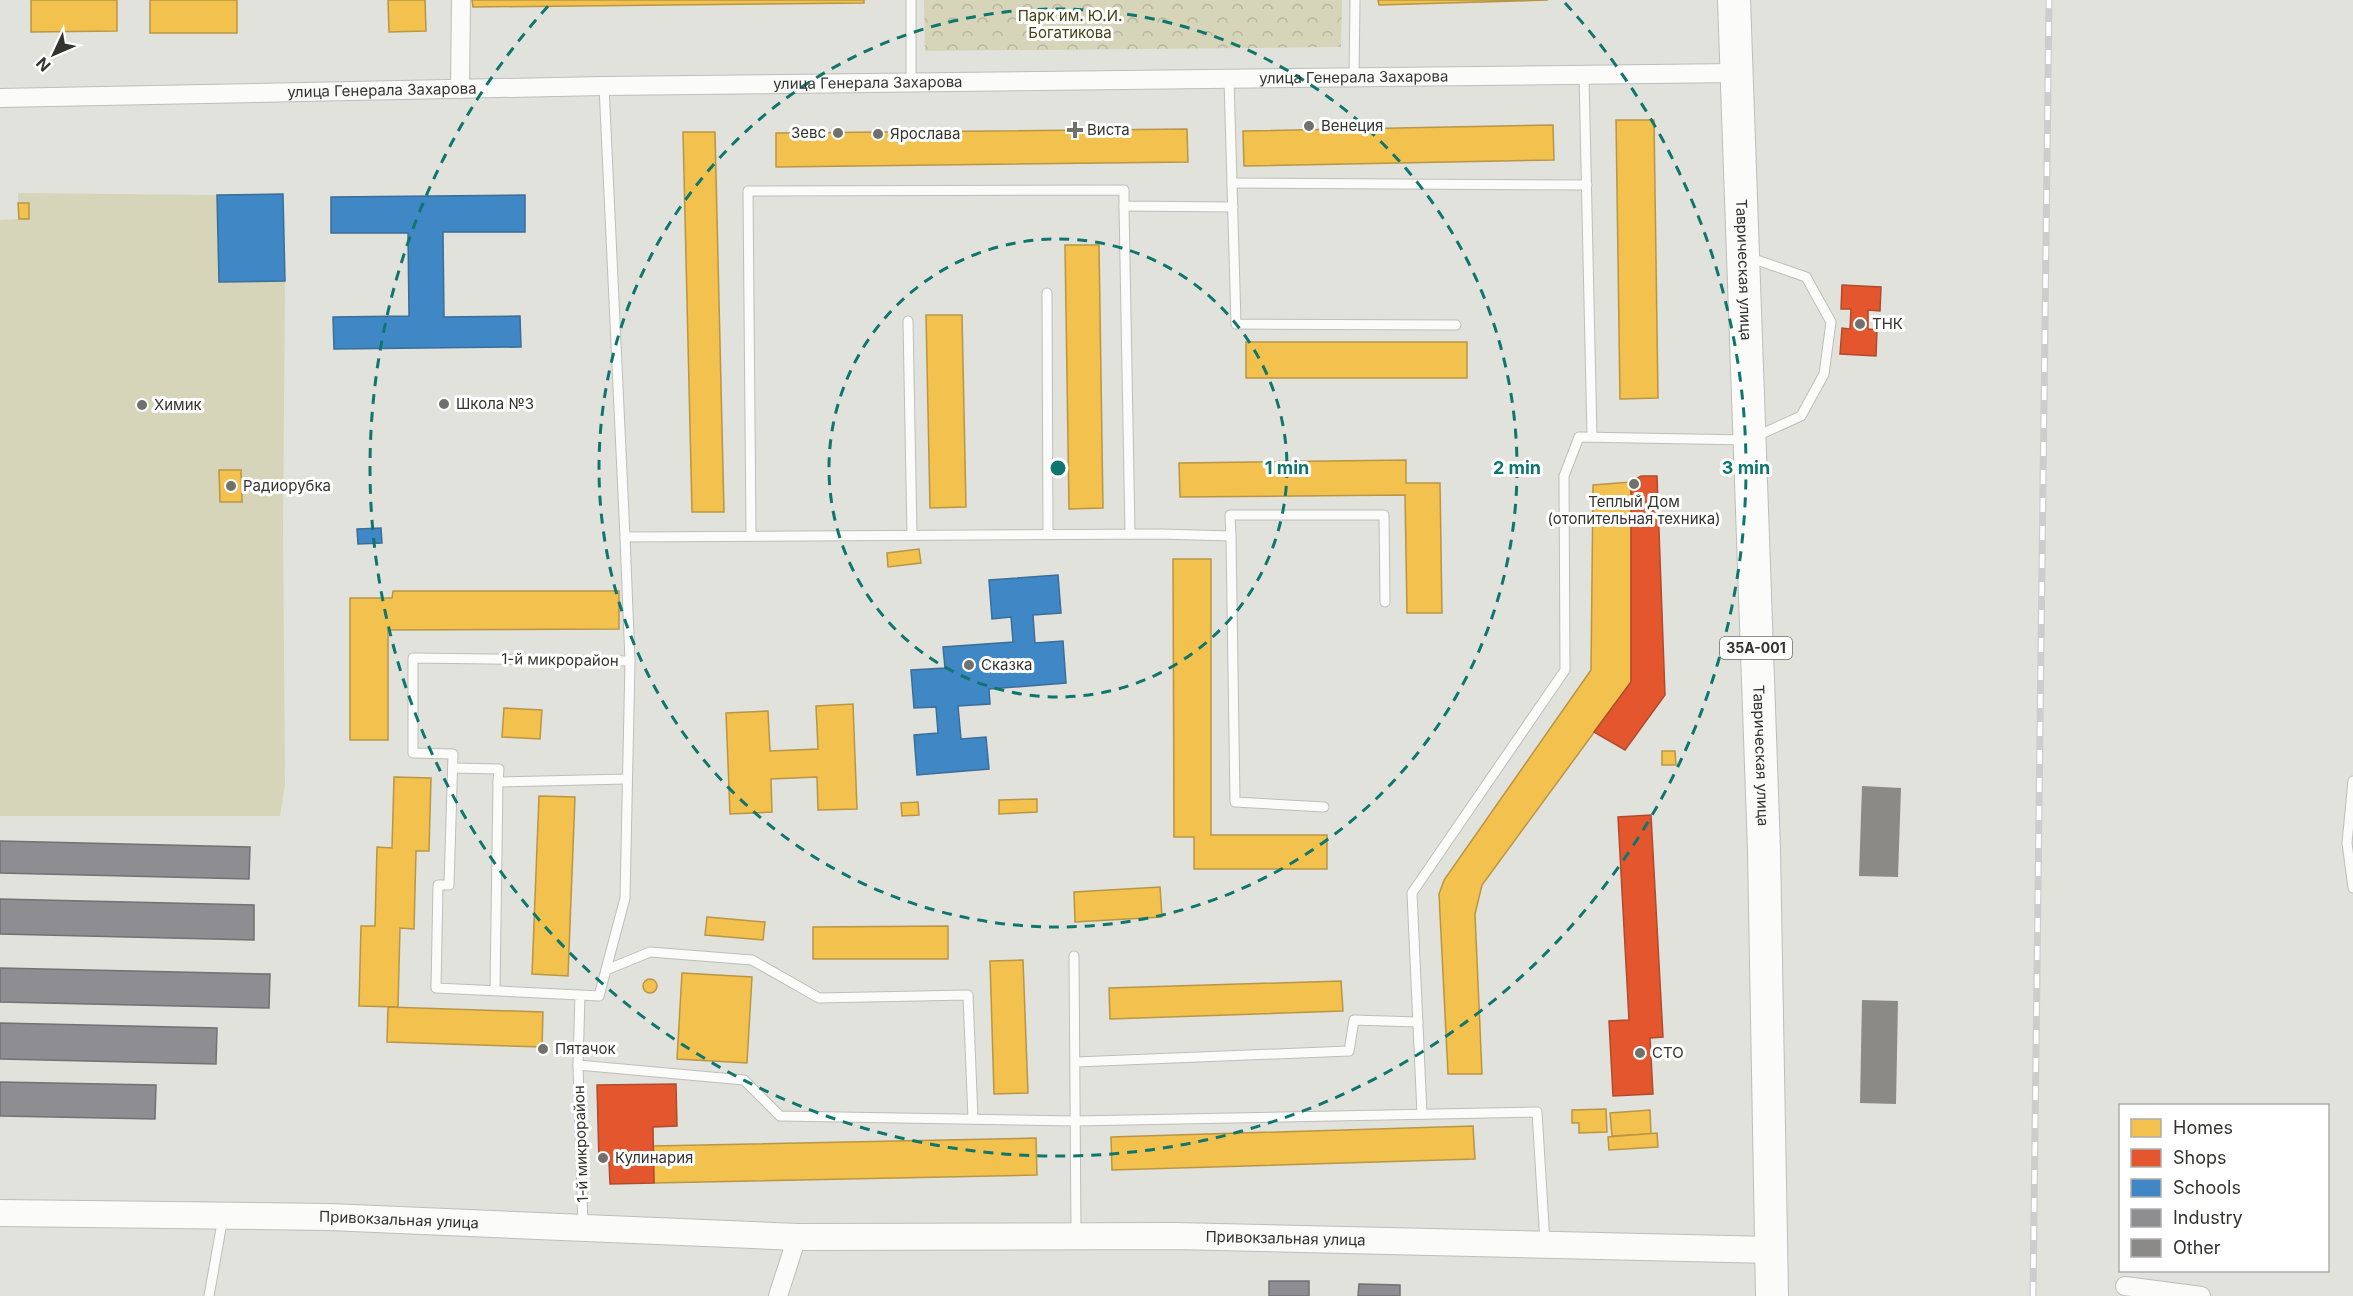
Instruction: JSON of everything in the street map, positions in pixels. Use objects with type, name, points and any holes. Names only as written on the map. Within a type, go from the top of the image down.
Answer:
[{"type":"highway","name":"Таврическая улица","points":[[1734,0],[1764,850],[1772,1296]]},
{"type":"main road","name":"Привокзальная улица","points":[[0,1213],[329,1217],[797,1237],[1076,1236],[1545,1243],[1772,1250]]},
{"type":"street","points":[[460,89],[461,0]]},
{"type":"street","name":"улица Генерала Захарова","points":[[0,98],[604,86],[1736,73]]},
{"type":"street","points":[[778,1296],[797,1237]]},
{"type":"street","points":[[2125,1286],[2201,1296]]},
{"type":"lane","points":[[910,0],[911,83]]},
{"type":"lane","points":[[1354,78],[1355,0]]},
{"type":"lane","points":[[1584,75],[1592,437]]},
{"type":"lane","points":[[1229,79],[1236,324],[1456,325]]},
{"type":"lane","points":[[604,86],[630,661]]},
{"type":"lane","points":[[1232,183],[1587,185]]},
{"type":"lane","points":[[751,535],[748,191],[1124,190],[1130,534]]},
{"type":"lane","points":[[1124,206],[1233,207]]},
{"type":"lane","points":[[1422,1114],[1412,893],[1565,669],[1564,476],[1579,437],[1748,440],[1801,416],[1824,374],[1831,322],[1806,277],[1744,256]]},
{"type":"lane","points":[[1047,293],[1048,534]]},
{"type":"lane","points":[[908,321],[912,535]]},
{"type":"lane","points":[[1324,807],[1235,802],[1230,515],[1384,515],[1385,602]]},
{"type":"lane","points":[[625,537],[1048,534],[1231,536]]},
{"type":"lane","name":"1-й микрорайон","points":[[453,768],[453,754],[412,753],[413,658],[630,661],[625,898],[599,996],[580,995],[578,1065],[583,1227]]},
{"type":"lane","points":[[495,989],[499,769],[453,768],[449,885],[438,885],[436,988],[495,989],[580,995]]},
{"type":"lane","points":[[498,782],[627,779]]},
{"type":"lane","points":[[2353,781],[2347,843],[2353,888]]},
{"type":"lane","points":[[606,970],[651,952],[752,960],[819,998],[968,995],[973,1119]]},
{"type":"lane","points":[[1074,956],[1076,1236]]},
{"type":"lane","points":[[1076,1062],[1349,1051],[1354,1020],[1418,1022]]},
{"type":"lane","points":[[578,1065],[744,1080],[780,1116],[1075,1121],[1537,1112],[1545,1243]]},
{"type":"lane","points":[[208,1296],[223,1217]]},
{"type":"green space","name":"Парк им. Ю.И. Богатикова","points":[[924,0],[1342,0],[1341,47],[925,51]]},
{"type":"green space","name":"Химик","points":[[18,193],[217,195],[219,282],[285,281],[283,529],[285,785],[280,816],[0,816],[0,220],[18,219]]},
{"type":"building: Homes","points":[[31,0],[117,0],[117,31],[31,32]]},
{"type":"building: Homes","points":[[150,0],[237,0],[237,33],[150,33]]},
{"type":"building: Homes","points":[[388,0],[425,0],[426,31],[389,32]]},
{"type":"building: Homes","points":[[472,0],[864,0],[864,3],[473,7]]},
{"type":"building: Homes","points":[[1378,0],[1548,0],[1379,5]]},
{"type":"building: Homes","points":[[1616,120],[1654,120],[1658,398],[1620,399]]},
{"type":"building: Homes","points":[[1553,125],[1554,160],[1244,166],[1243,131]]},
{"type":"building: Homes","points":[[1187,129],[1188,162],[776,167],[776,133]]},
{"type":"building: Homes","points":[[683,132],[715,132],[724,512],[692,512]]},
{"type":"building: Homes","points":[[18,203],[29,203],[29,219],[19,219]]},
{"type":"building: Homes","points":[[1065,245],[1099,245],[1103,508],[1069,509]]},
{"type":"building: Homes","points":[[926,315],[962,315],[966,507],[930,508]]},
{"type":"building: Homes","points":[[1246,342],[1467,342],[1467,378],[1246,378]]},
{"type":"building: Homes","points":[[1406,460],[1406,483],[1440,483],[1442,613],[1407,613],[1405,495],[1180,497],[1179,463]]},
{"type":"building: Homes","name":"Радиорубка","points":[[219,470],[241,470],[242,502],[220,502]]},
{"type":"building: Homes","points":[[1631,482],[1631,682],[1482,885],[1475,914],[1482,1074],[1448,1074],[1439,894],[1444,880],[1591,670],[1593,485]]},
{"type":"building: Homes","points":[[919,549],[921,563],[888,567],[887,553]]},
{"type":"building: Homes","points":[[1173,559],[1211,559],[1211,835],[1327,835],[1327,869],[1194,869],[1194,837],[1174,837]]},
{"type":"building: Homes","points":[[393,591],[619,591],[619,629],[388,630],[388,740],[350,740],[350,598],[392,598]]},
{"type":"building: Homes","points":[[853,704],[857,809],[818,810],[817,777],[771,779],[772,812],[730,814],[726,713],[768,711],[770,751],[818,749],[816,706]]},
{"type":"building: Homes","points":[[504,708],[542,710],[540,739],[502,737]]},
{"type":"building: Homes","points":[[1662,751],[1675,751],[1676,765],[1662,765]]},
{"type":"building: Homes","points":[[394,777],[431,778],[429,851],[416,851],[414,929],[400,928],[398,1007],[359,1006],[361,926],[375,926],[377,847],[392,848]]},
{"type":"building: Homes","points":[[539,796],[575,797],[568,976],[532,974]]},
{"type":"building: Homes","points":[[1037,799],[1037,812],[999,814],[999,800]]},
{"type":"building: Homes","points":[[918,802],[919,815],[902,816],[901,803]]},
{"type":"building: Homes","points":[[1160,887],[1162,917],[1075,922],[1074,892]]},
{"type":"building: Homes","points":[[707,917],[765,922],[763,940],[705,935]]},
{"type":"building: Homes","points":[[948,926],[948,959],[813,959],[813,927]]},
{"type":"building: Homes","points":[[1023,960],[1028,1093],[994,1094],[990,961]]},
{"type":"building: Homes","points":[[682,973],[752,977],[747,1063],[677,1059]]},
{"type":"building: Homes","points":[[650,979],[655,981],[657,986],[655,991],[650,993],[645,991],[643,986],[645,981]]},
{"type":"building: Homes","points":[[1341,981],[1343,1011],[1110,1019],[1109,988]]},
{"type":"building: Homes","points":[[388,1007],[543,1012],[542,1047],[387,1042]]},
{"type":"building: Homes","points":[[1606,1109],[1607,1132],[1579,1133],[1579,1123],[1572,1123],[1572,1110]]},
{"type":"building: Homes","points":[[1650,1110],[1651,1134],[1612,1136],[1610,1113]]},
{"type":"building: Homes","points":[[1473,1126],[1475,1159],[1112,1170],[1111,1137]]},
{"type":"building: Homes","points":[[1657,1133],[1658,1147],[1609,1150],[1608,1137]]},
{"type":"building: Homes","points":[[1036,1138],[1037,1175],[654,1183],[653,1146]]},
{"type":"building: Shops","points":[[1842,285],[1881,287],[1880,311],[1868,310],[1868,329],[1877,330],[1876,356],[1840,354],[1842,328],[1850,329],[1851,309],[1841,309]]},
{"type":"building: Shops","points":[[1641,476],[1657,476],[1665,695],[1625,750],[1594,732],[1631,682],[1631,482]]},
{"type":"building: Shops","points":[[1651,815],[1663,1037],[1650,1038],[1653,1094],[1613,1096],[1609,1021],[1629,1020],[1618,817]]},
{"type":"building: Shops","points":[[676,1084],[677,1126],[653,1127],[654,1183],[610,1184],[609,1162],[599,1163],[597,1085]]},
{"type":"building: Schools","points":[[283,194],[285,281],[219,282],[217,195]]},
{"type":"building: Schools","points":[[525,195],[525,232],[443,232],[444,317],[520,316],[521,347],[334,349],[333,317],[409,316],[408,233],[331,233],[331,197]]},
{"type":"building: Schools","points":[[381,528],[382,543],[358,544],[357,529]]},
{"type":"building: Schools","points":[[1058,575],[1061,613],[1033,615],[1035,643],[1063,641],[1066,683],[989,689],[990,704],[958,706],[961,739],[986,737],[989,769],[917,775],[914,735],[938,733],[936,707],[914,708],[911,670],[945,668],[943,647],[1013,642],[1011,617],[992,619],[989,580]]},
{"type":"building: Industry","points":[[0,841],[250,847],[249,879],[0,873]]},
{"type":"building: Industry","points":[[0,899],[254,905],[254,940],[0,934]]},
{"type":"building: Industry","points":[[0,968],[270,974],[269,1008],[0,1002]]},
{"type":"building: Industry","points":[[0,1023],[217,1028],[216,1064],[0,1059]]},
{"type":"building: Industry","points":[[0,1082],[156,1085],[155,1119],[0,1116]]},
{"type":"building: Industry","points":[[1269,1281],[1309,1281],[1309,1296],[1269,1296]]},
{"type":"building: Industry","points":[[1359,1284],[1400,1285],[1400,1296],[1358,1296]]},
{"type":"building: Other","points":[[1862,786],[1901,788],[1898,877],[1859,876]]},
{"type":"building: Other","points":[[1862,1000],[1898,1001],[1896,1104],[1860,1103]]},
{"type":"railway","points":[[2033,1296],[2049,0]]},
{"type":"place","name":"Венеция","points":[[1309,126]]},
{"type":"place","name":"Виста","points":[[1075,130]]},
{"type":"place","name":"Зевс","points":[[838,133]]},
{"type":"place","name":"Ярослава","points":[[878,134]]},
{"type":"place","name":"ТНК","points":[[1860,324]]},
{"type":"place","name":"Школа №3","points":[[444,404]]},
{"type":"place","name":"Химик","points":[[142,405]]},
{"type":"place","name":"Теплый Дом (отопительная техника)","points":[[1634,484]]},
{"type":"place","name":"Радиорубка","points":[[231,486]]},
{"type":"place","name":"Сказка","points":[[969,665]]},
{"type":"place","name":"Пятачок","points":[[543,1049]]},
{"type":"place","name":"СТО","points":[[1640,1053]]},
{"type":"place","name":"Кулинария","points":[[603,1158]]}]
